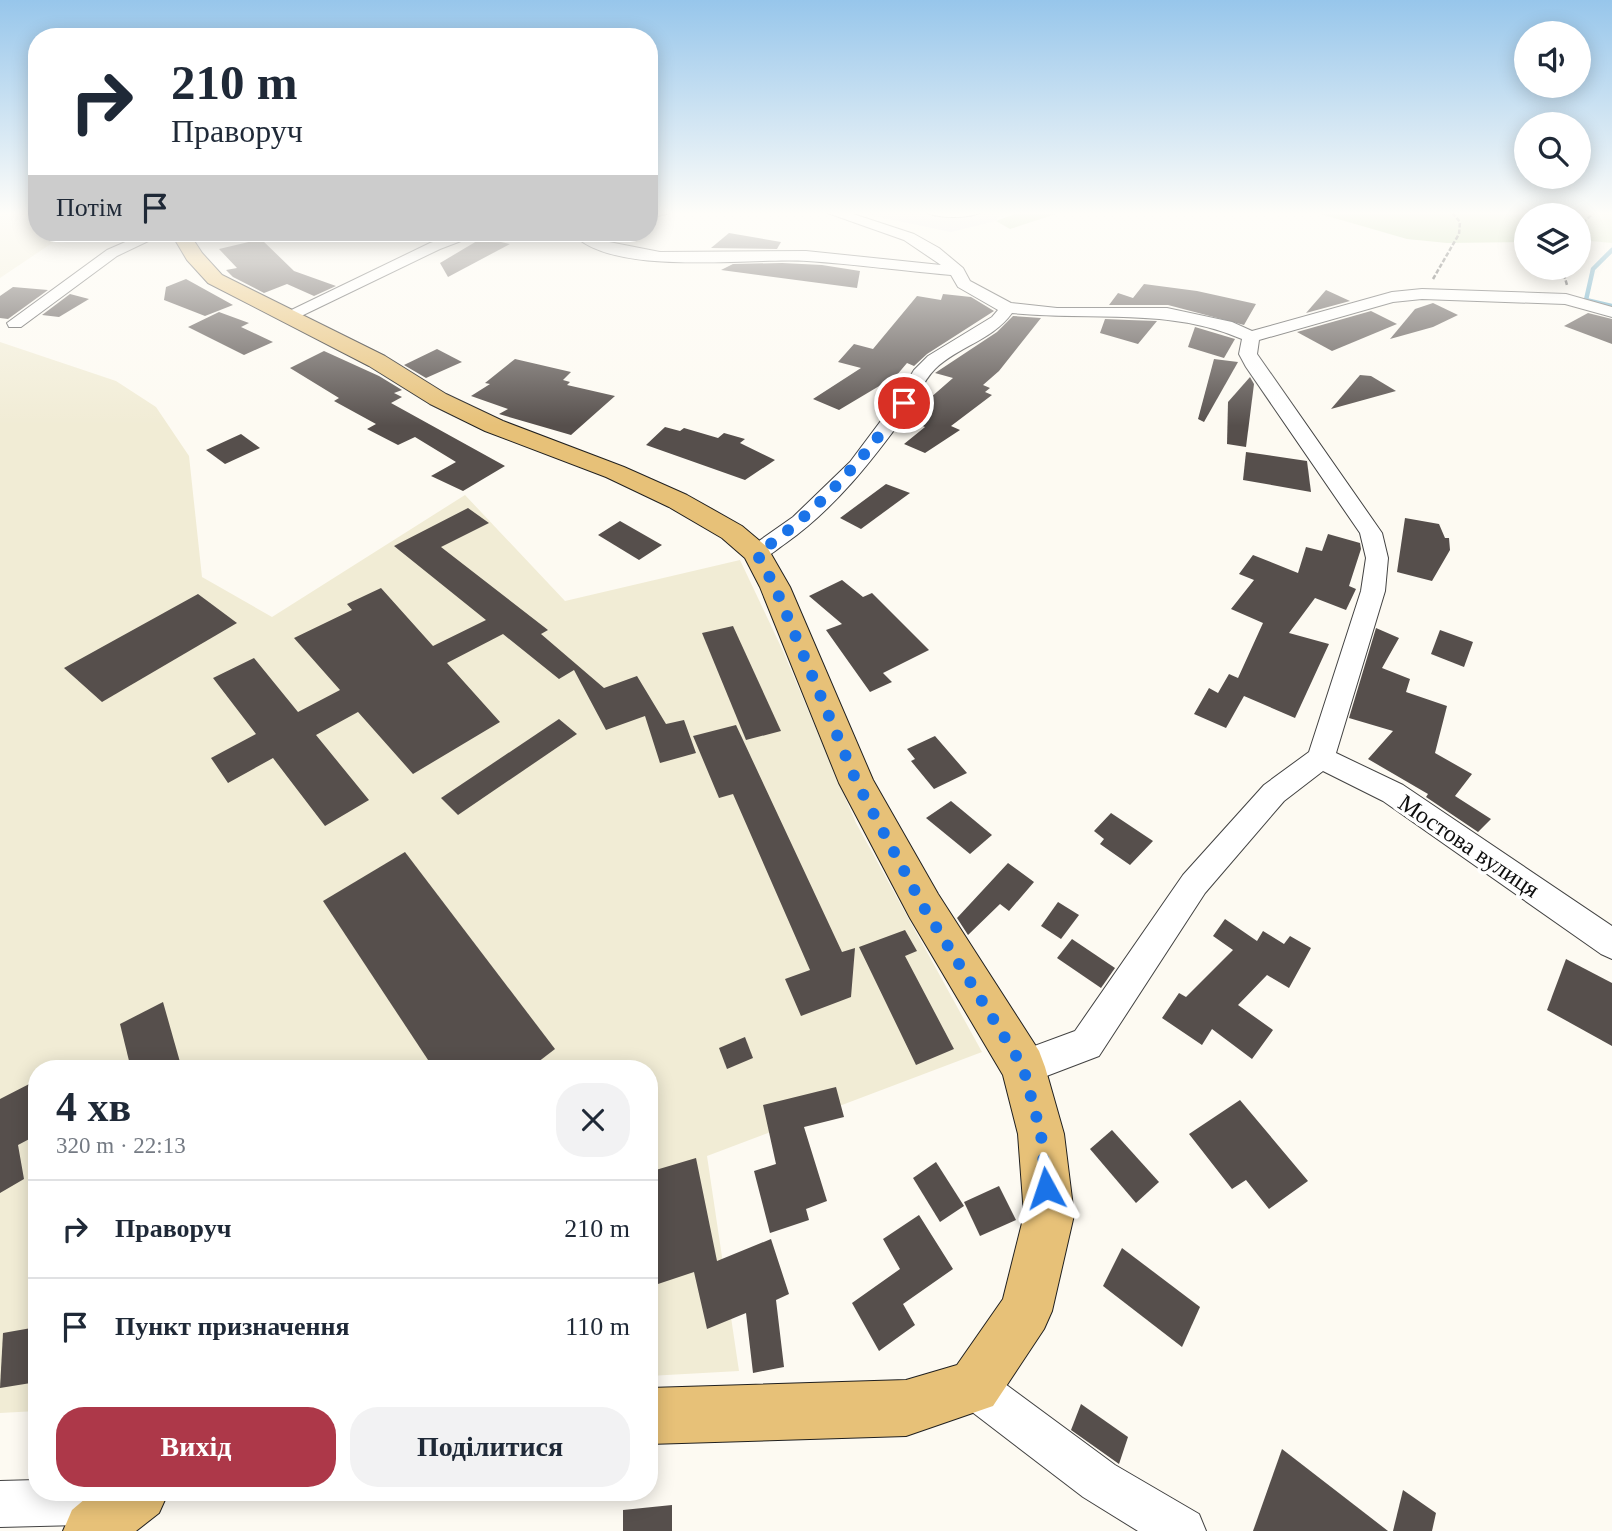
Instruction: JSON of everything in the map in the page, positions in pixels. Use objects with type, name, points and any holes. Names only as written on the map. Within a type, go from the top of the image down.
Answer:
[{"type":"main road","points":[[222,282],[377,361],[438,399],[494,426],[615,472],[678,501],[732,532],[757,554],[775,587],[857,783],[923,906],[1023,1067],[1041,1134],[1049,1215],[1026,1311],[974,1387],[906,1408],[658,1416]]},
{"type":"street","points":[[15,323],[71,282]]},
{"type":"street","points":[[289,315],[358,282]]},
{"type":"street","points":[[963,282],[1007,308],[1057,313],[1167,313],[1226,326],[1251,337],[1392,297],[1422,294],[1566,299],[1612,312]]},
{"type":"street","points":[[757,554],[801,522],[857,466],[904,403],[920,374],[934,360],[998,321],[1007,308]]},
{"type":"street","points":[[1023,1067],[1087,1044],[1194,884],[1274,793],[1321,758],[1373,591],[1377,558],[1371,533],[1255,367],[1248,354],[1251,337]]},
{"type":"street","name":"Мостова вулиця","points":[[1321,758],[1393,793],[1612,944]]},
{"type":"street","points":[[974,1387],[1099,1481],[1182,1531]]},
{"type":"street","points":[[0,1504],[119,1508]]},
{"type":"path","points":[[1422,294],[1429,282]]},
{"type":"shaded area","points":[[0,342],[116,381],[156,407],[189,456],[202,577],[272,617],[465,495],[565,601],[740,560],[783,651],[856,823],[982,1052],[707,1156],[739,1371],[658,1376],[658,1060],[28,1060],[28,1411],[0,1413]]},
{"type":"building","points":[[177,282],[192,282],[233,305],[205,316],[164,300],[166,287]]},
{"type":"building","points":[[244,282],[326,282],[336,286],[314,296],[287,284],[264,293]]},
{"type":"building","points":[[815,282],[858,282],[857,288]]},
{"type":"building","points":[[1144,284],[1197,291],[1256,304],[1244,325],[1168,305],[1109,305],[1118,293],[1133,298]]},
{"type":"building","points":[[13,287],[48,290],[8,319],[0,318],[0,296]]},
{"type":"building","points":[[1326,290],[1350,301],[1306,313]]},
{"type":"building","points":[[70,294],[89,299],[59,317],[42,315]]},
{"type":"building","points":[[943,294],[971,297],[994,311],[927,354],[914,366],[907,363],[896,376],[839,410],[813,399],[861,368],[838,362],[854,344],[873,349],[917,296],[941,300]]},
{"type":"building","points":[[1433,303],[1458,315],[1433,327],[1390,339],[1415,309]]},
{"type":"building","points":[[1371,311],[1397,324],[1332,351],[1297,332]]},
{"type":"building","points":[[219,312],[249,323],[241,327],[273,342],[244,355],[188,327]]},
{"type":"building","points":[[1588,313],[1612,319],[1612,344],[1564,326]]},
{"type":"building","points":[[1013,316],[1041,318],[999,371],[983,385],[990,388],[985,392],[992,395],[951,426],[960,430],[925,453],[904,444],[925,427],[906,419],[953,378],[935,373],[997,332]]},
{"type":"building","points":[[1105,319],[1157,321],[1138,344],[1100,333]]},
{"type":"building","points":[[1195,327],[1235,339],[1224,358],[1188,347]]},
{"type":"building","points":[[437,349],[462,362],[426,378],[404,365]]},
{"type":"building","points":[[324,351],[379,376],[402,390],[394,393],[402,397],[391,403],[505,466],[463,491],[431,476],[456,462],[415,437],[398,445],[367,429],[376,424],[334,401],[339,398],[290,368]]},
{"type":"building","points":[[515,359],[571,372],[563,380],[570,382],[567,385],[615,396],[571,435],[499,414],[508,409],[471,396],[490,384],[485,383]]},
{"type":"building","points":[[1214,359],[1238,362],[1204,422],[1198,419]]},
{"type":"building","points":[[1360,375],[1371,376],[1396,391],[1331,409]]},
{"type":"building","points":[[1250,377],[1254,384],[1246,447],[1227,444],[1228,402]]},
{"type":"building","points":[[665,427],[680,431],[684,428],[718,438],[724,433],[745,439],[740,443],[775,460],[745,480],[646,445]]},
{"type":"building","points":[[241,434],[260,448],[225,464],[206,450]]},
{"type":"building","points":[[1246,452],[1307,461],[1311,492],[1243,480]]},
{"type":"building","points":[[886,484],[910,493],[861,529],[840,518]]},
{"type":"building","points":[[468,508],[489,523],[441,547],[548,630],[541,634],[604,688],[637,676],[666,724],[684,720],[696,753],[660,763],[645,716],[606,730],[574,670],[559,679],[503,634],[447,663],[500,722],[413,774],[358,712],[316,735],[369,800],[325,826],[273,758],[228,783],[211,758],[256,734],[213,678],[254,658],[298,712],[340,690],[294,638],[352,610],[347,604],[381,588],[433,646],[486,620],[394,546]]},
{"type":"building","points":[[1405,518],[1439,524],[1445,538],[1449,538],[1450,550],[1432,581],[1397,572]]},
{"type":"building","points":[[620,521],[662,545],[639,560],[598,535]]},
{"type":"building","points":[[1328,534],[1360,543],[1361,549],[1349,586],[1356,589],[1346,610],[1315,598],[1289,633],[1329,644],[1295,718],[1244,696],[1226,728],[1194,714],[1209,688],[1218,693],[1229,674],[1238,678],[1263,623],[1231,609],[1254,580],[1239,574],[1253,555],[1298,573],[1306,547],[1322,551]]},
{"type":"building","points":[[842,580],[863,597],[872,593],[929,650],[883,673],[892,682],[870,692],[826,630],[842,624],[809,596]]},
{"type":"building","points":[[198,594],[237,623],[102,702],[64,668]]},
{"type":"building","points":[[733,626],[781,731],[746,740],[702,633]]},
{"type":"building","points":[[1376,628],[1399,638],[1382,668],[1410,679],[1406,692],[1447,706],[1435,753],[1472,774],[1455,796],[1491,819],[1478,832],[1426,797],[1428,794],[1368,759],[1393,731],[1349,718]]},
{"type":"building","points":[[1440,630],[1473,642],[1464,667],[1431,654]]},
{"type":"building","points":[[559,719],[577,734],[458,815],[441,798]]},
{"type":"building","points":[[736,725],[842,952],[855,948],[851,997],[801,1016],[785,979],[810,970],[733,794],[719,798],[693,736]]},
{"type":"building","points":[[935,736],[967,773],[934,789],[911,761],[915,759],[907,749]]},
{"type":"building","points":[[951,801],[992,835],[970,854],[926,818]]},
{"type":"building","points":[[1111,813],[1153,841],[1130,865],[1100,844],[1104,839],[1094,831]]},
{"type":"building","points":[[405,852],[555,1049],[541,1060],[428,1060],[323,901]]},
{"type":"building","points":[[1008,863],[1034,882],[1009,911],[1000,904],[968,935],[957,918]]},
{"type":"building","points":[[1058,902],[1079,915],[1061,939],[1041,926]]},
{"type":"building","points":[[1225,919],[1257,941],[1263,931],[1284,944],[1290,936],[1311,948],[1289,988],[1267,975],[1238,1005],[1273,1030],[1252,1059],[1212,1029],[1202,1045],[1162,1018],[1179,993],[1186,997],[1233,950],[1213,936]]},
{"type":"building","points":[[905,930],[917,951],[905,956],[954,1049],[916,1065],[859,947]]},
{"type":"building","points":[[1072,939],[1115,968],[1101,988],[1057,958]]},
{"type":"building","points":[[1566,959],[1612,983],[1612,1046],[1547,1010]]},
{"type":"building","points":[[163,1002],[179,1060],[129,1060],[120,1024]]},
{"type":"building","points":[[745,1037],[753,1058],[727,1069],[719,1048]]},
{"type":"building","points":[[28,1085],[28,1140],[18,1145],[24,1179],[0,1193],[0,1099]]},
{"type":"building","points":[[836,1087],[844,1117],[804,1127],[827,1201],[806,1209],[809,1220],[770,1233],[754,1171],[776,1164],[763,1105]]},
{"type":"building","points":[[1240,1100],[1308,1181],[1269,1209],[1246,1180],[1232,1189],[1189,1134]]},
{"type":"building","points":[[1112,1130],[1159,1182],[1136,1203],[1090,1149]]},
{"type":"building","points":[[696,1158],[717,1261],[771,1239],[789,1294],[776,1300],[784,1367],[753,1373],[746,1313],[707,1329],[694,1272],[658,1284],[658,1169]]},
{"type":"building","points":[[936,1162],[964,1206],[940,1222],[913,1178]]},
{"type":"building","points":[[999,1186],[1016,1220],[980,1236],[964,1202]]},
{"type":"building","points":[[919,1215],[953,1269],[903,1304],[915,1325],[879,1351],[852,1303],[900,1269],[883,1239]]},
{"type":"building","points":[[1122,1248],[1200,1307],[1182,1347],[1103,1286]]},
{"type":"building","points":[[28,1329],[28,1383],[0,1388],[3,1333]]},
{"type":"building","points":[[1081,1404],[1128,1437],[1119,1464],[1071,1430]]},
{"type":"building","points":[[1282,1449],[1388,1531],[1253,1531]]},
{"type":"building","points":[[1403,1490],[1436,1513],[1432,1531],[1393,1531]]},
{"type":"building","points":[[672,1505],[672,1531],[623,1531],[623,1510]]},
{"type":"waterway","points":[[1590,282],[1586,300],[1612,306]]},
{"type":"route","points":[[904,403],[857,466],[801,522],[757,554],[775,587],[857,783],[923,906],[1023,1067],[1041,1134],[1046,1188]]}]
